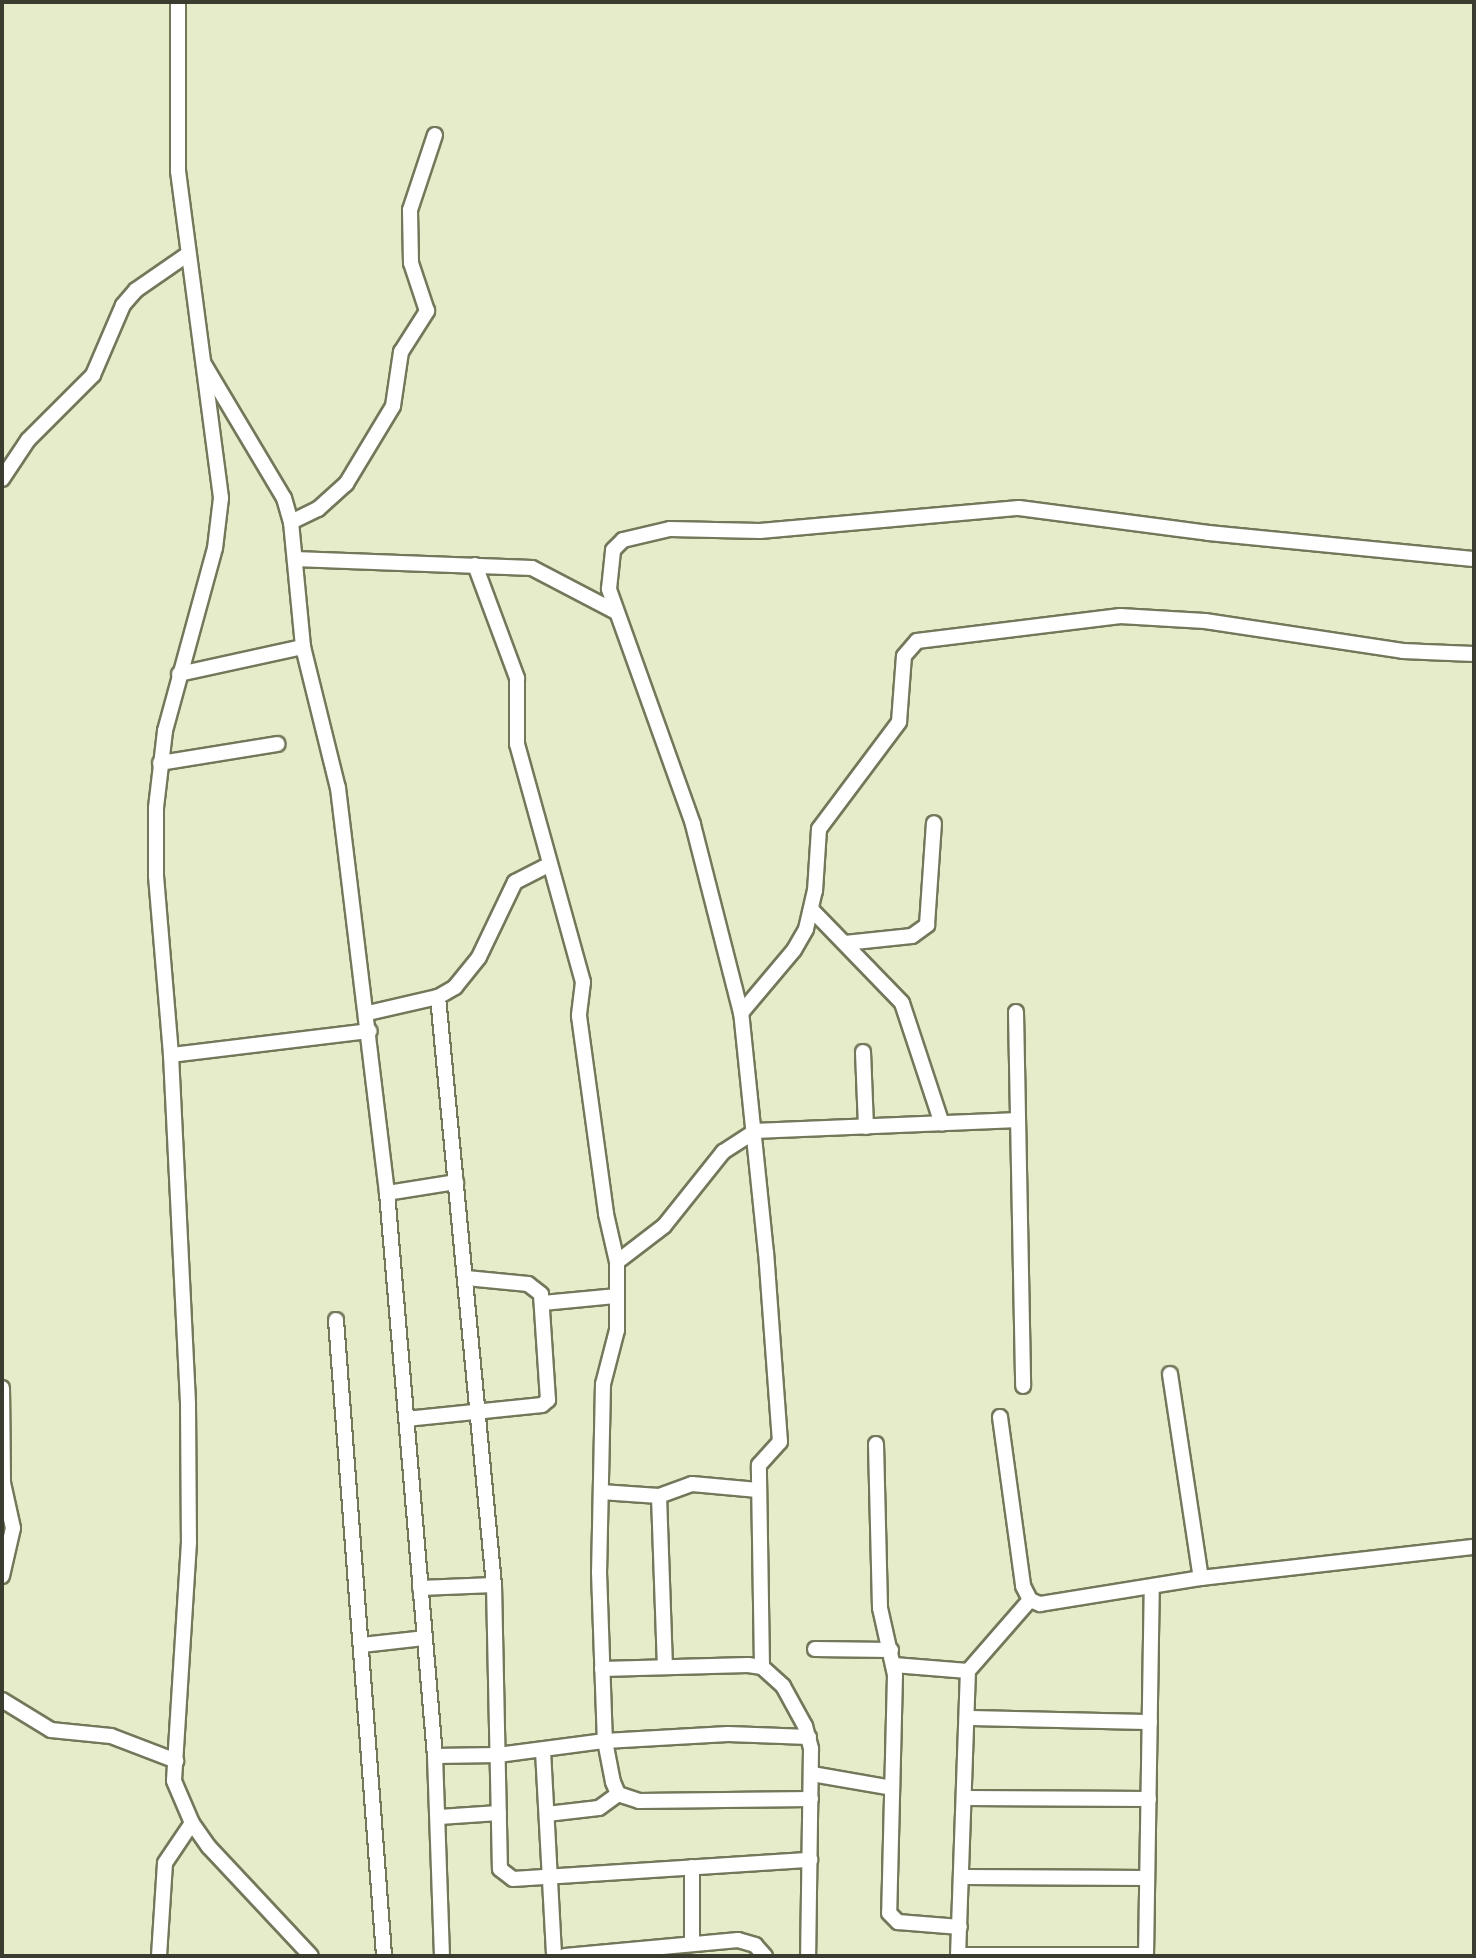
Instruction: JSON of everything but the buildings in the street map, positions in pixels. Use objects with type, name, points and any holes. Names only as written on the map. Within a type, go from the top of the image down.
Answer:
[{"type":"street","points":[[178,2],[178,171],[221,498],[220,523],[179,674],[160,763],[156,876],[172,1055],[189,1528],[174,1781],[192,1824],[280,1928],[311,1956]]},
{"type":"street","points":[[292,522],[318,509],[346,484],[393,406],[401,352],[427,311],[411,263],[410,210],[435,135]]},
{"type":"street","points":[[2,479],[28,440],[93,375],[123,305],[136,290],[187,254]]},
{"type":"street","points":[[203,362],[275,478],[292,522],[303,647],[338,788],[368,1013],[387,1193],[435,1756],[442,1956]]},
{"type":"street","points":[[762,1667],[758,1490],[761,1460],[780,1441],[755,1131],[741,1013],[693,824],[616,612],[607,574],[609,557],[624,540],[670,529],[760,531],[993,508],[1474,559]]},
{"type":"street","points":[[295,559],[475,565],[547,572],[616,612]]},
{"type":"street","points":[[475,565],[517,678],[517,744],[583,982],[579,1016],[617,1262],[615,1339],[603,1384],[601,1492],[605,1741],[618,1794]]},
{"type":"street","points":[[741,1013],[794,950],[812,910],[822,823],[899,722],[904,656],[917,641],[929,636],[1120,616],[1205,621],[1403,651],[1474,654]]},
{"type":"street","points":[[179,674],[303,647]]},
{"type":"street","points":[[160,763],[277,744]]},
{"type":"street","points":[[845,943],[912,936],[927,925],[934,823]]},
{"type":"street","points":[[368,1013],[438,997],[470,972],[515,882],[549,865]]},
{"type":"street","points":[[812,910],[902,1003],[942,1124]]},
{"type":"street","points":[[438,997],[481,1410],[494,1585],[499,1813],[504,1875],[513,1879],[810,1860]]},
{"type":"street","points":[[1016,1012],[1023,1386]]},
{"type":"street","points":[[172,1055],[370,1031]]},
{"type":"street","points":[[863,1052],[866,1127]]},
{"type":"street","points":[[617,1262],[664,1226],[723,1152],[755,1131],[1018,1120]]},
{"type":"street","points":[[387,1193],[456,1182]]},
{"type":"street","points":[[406,1419],[542,1405],[548,1400],[541,1294],[528,1283],[467,1278]]},
{"type":"street","points":[[542,1303],[616,1296]]},
{"type":"street","points":[[336,1320],[384,1956]]},
{"type":"street","points":[[1170,1374],[1201,1578]]},
{"type":"street","points":[[2,1388],[3,1483],[13,1528],[2,1576]]},
{"type":"street","points":[[1000,1417],[1023,1587],[1030,1600],[1040,1604],[1201,1578],[1474,1547]]},
{"type":"street","points":[[876,1444],[880,1608],[894,1665],[889,1913],[898,1922],[960,1927]]},
{"type":"street","points":[[601,1492],[659,1496],[692,1484],[758,1490]]},
{"type":"street","points":[[659,1496],[665,1667]]},
{"type":"street","points":[[420,1588],[494,1585]]},
{"type":"street","points":[[1030,1600],[968,1671],[963,1877],[958,1955],[1146,1956],[1152,1588]]},
{"type":"street","points":[[362,1646],[424,1638]]},
{"type":"street","points":[[815,1649],[891,1650]]},
{"type":"street","points":[[894,1665],[968,1671]]},
{"type":"street","points":[[602,1669],[762,1667],[783,1686],[809,1737],[812,1774],[808,1956]]},
{"type":"street","points":[[2,1700],[51,1730],[119,1738],[176,1761]]},
{"type":"street","points":[[968,1718],[1150,1722]]},
{"type":"street","points":[[435,1756],[498,1755],[605,1741],[728,1734],[809,1737]]},
{"type":"street","points":[[543,1751],[552,1875],[554,1956]]},
{"type":"street","points":[[812,1774],[892,1788]]},
{"type":"street","points":[[618,1794],[639,1801],[811,1799]]},
{"type":"street","points":[[547,1814],[599,1808],[618,1794]]},
{"type":"street","points":[[965,1798],[1149,1798]]},
{"type":"street","points":[[439,1817],[499,1813]]},
{"type":"street","points":[[159,1956],[165,1863],[192,1824]]},
{"type":"street","points":[[692,1867],[692,1944]]},
{"type":"street","points":[[963,1877],[1147,1878]]},
{"type":"street","points":[[565,1956],[746,1941],[765,1956]]}]
